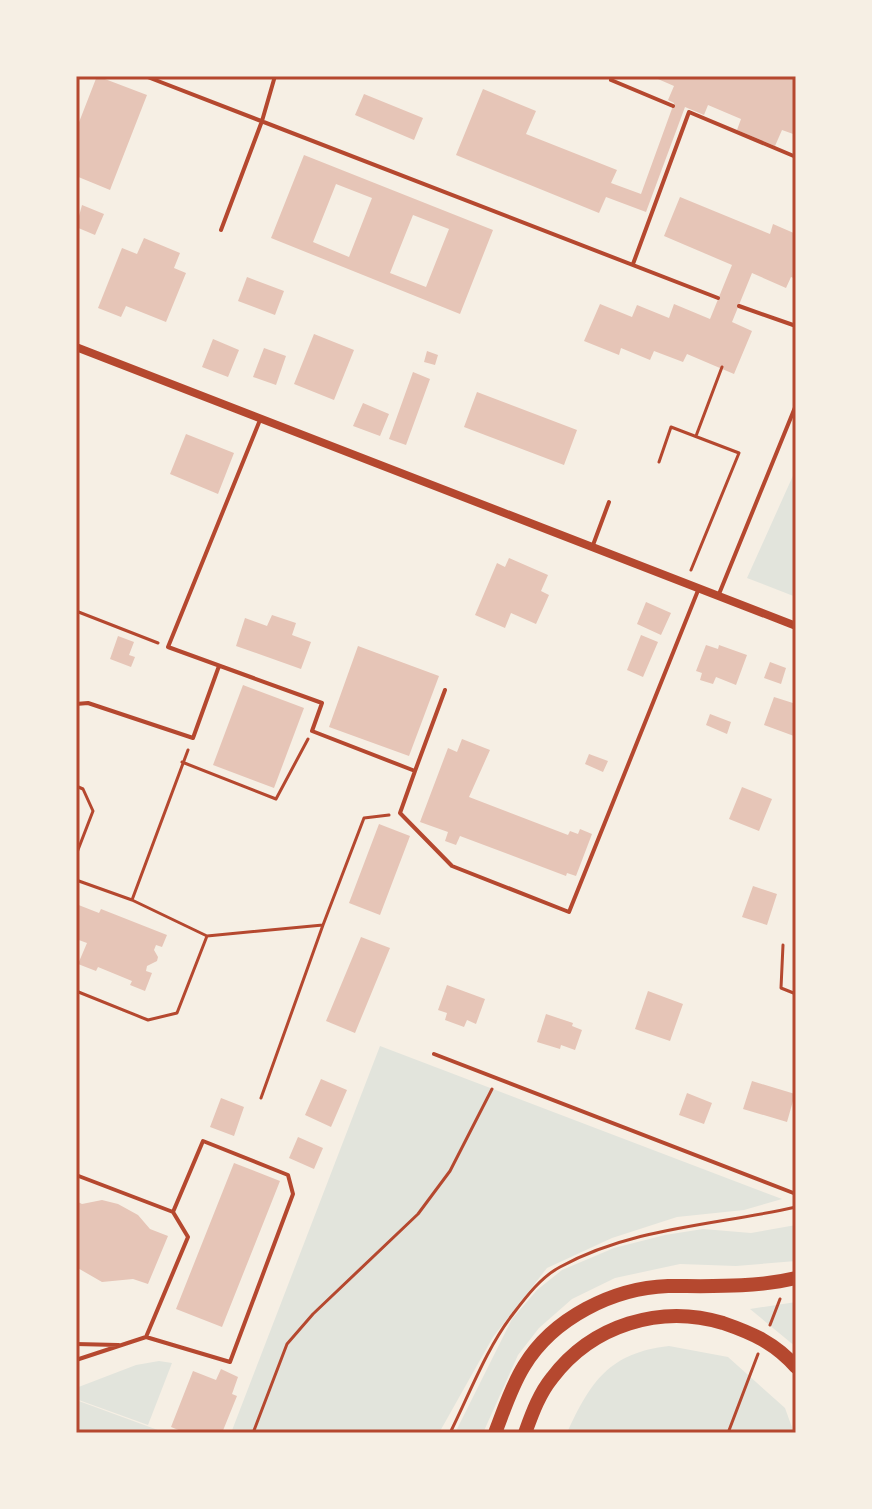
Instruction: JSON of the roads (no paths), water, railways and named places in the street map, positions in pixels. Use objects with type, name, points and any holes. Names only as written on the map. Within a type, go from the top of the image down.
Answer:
[{"type":"main road","points":[[495,1433],[511,1390],[525,1364],[543,1341],[568,1320],[596,1304],[626,1292],[664,1286],[743,1286],[796,1278]]},
{"type":"main road","points":[[525,1433],[551,1379],[570,1358],[591,1340],[645,1318],[675,1315],[705,1318],[732,1326],[758,1335],[782,1351],[796,1367]]},
{"type":"street","points":[[76,347],[796,626]]},
{"type":"lane","points":[[145,76],[718,298]]},
{"type":"lane","points":[[221,230],[262,121],[275,76]]},
{"type":"lane","points":[[613,76],[611,80],[673,106]]},
{"type":"lane","points":[[633,265],[686,111],[796,157]]},
{"type":"lane","points":[[739,306],[796,326]]},
{"type":"lane","points":[[718,596],[796,405]]},
{"type":"lane","points":[[261,418],[168,647],[322,703],[312,731],[415,771]]},
{"type":"lane","points":[[592,547],[609,502]]},
{"type":"lane","points":[[445,690],[400,813],[452,866],[569,912],[699,588]]},
{"type":"lane","points":[[76,704],[88,703],[193,738],[219,666]]},
{"type":"lane","points":[[434,1054],[796,1194]]},
{"type":"lane","points":[[76,1360],[146,1337],[230,1362],[293,1194],[288,1175],[203,1141],[173,1212]]},
{"type":"lane","points":[[76,1175],[173,1212],[188,1237],[146,1337]]},
{"type":"lane","points":[[76,1344],[120,1345]]}]
